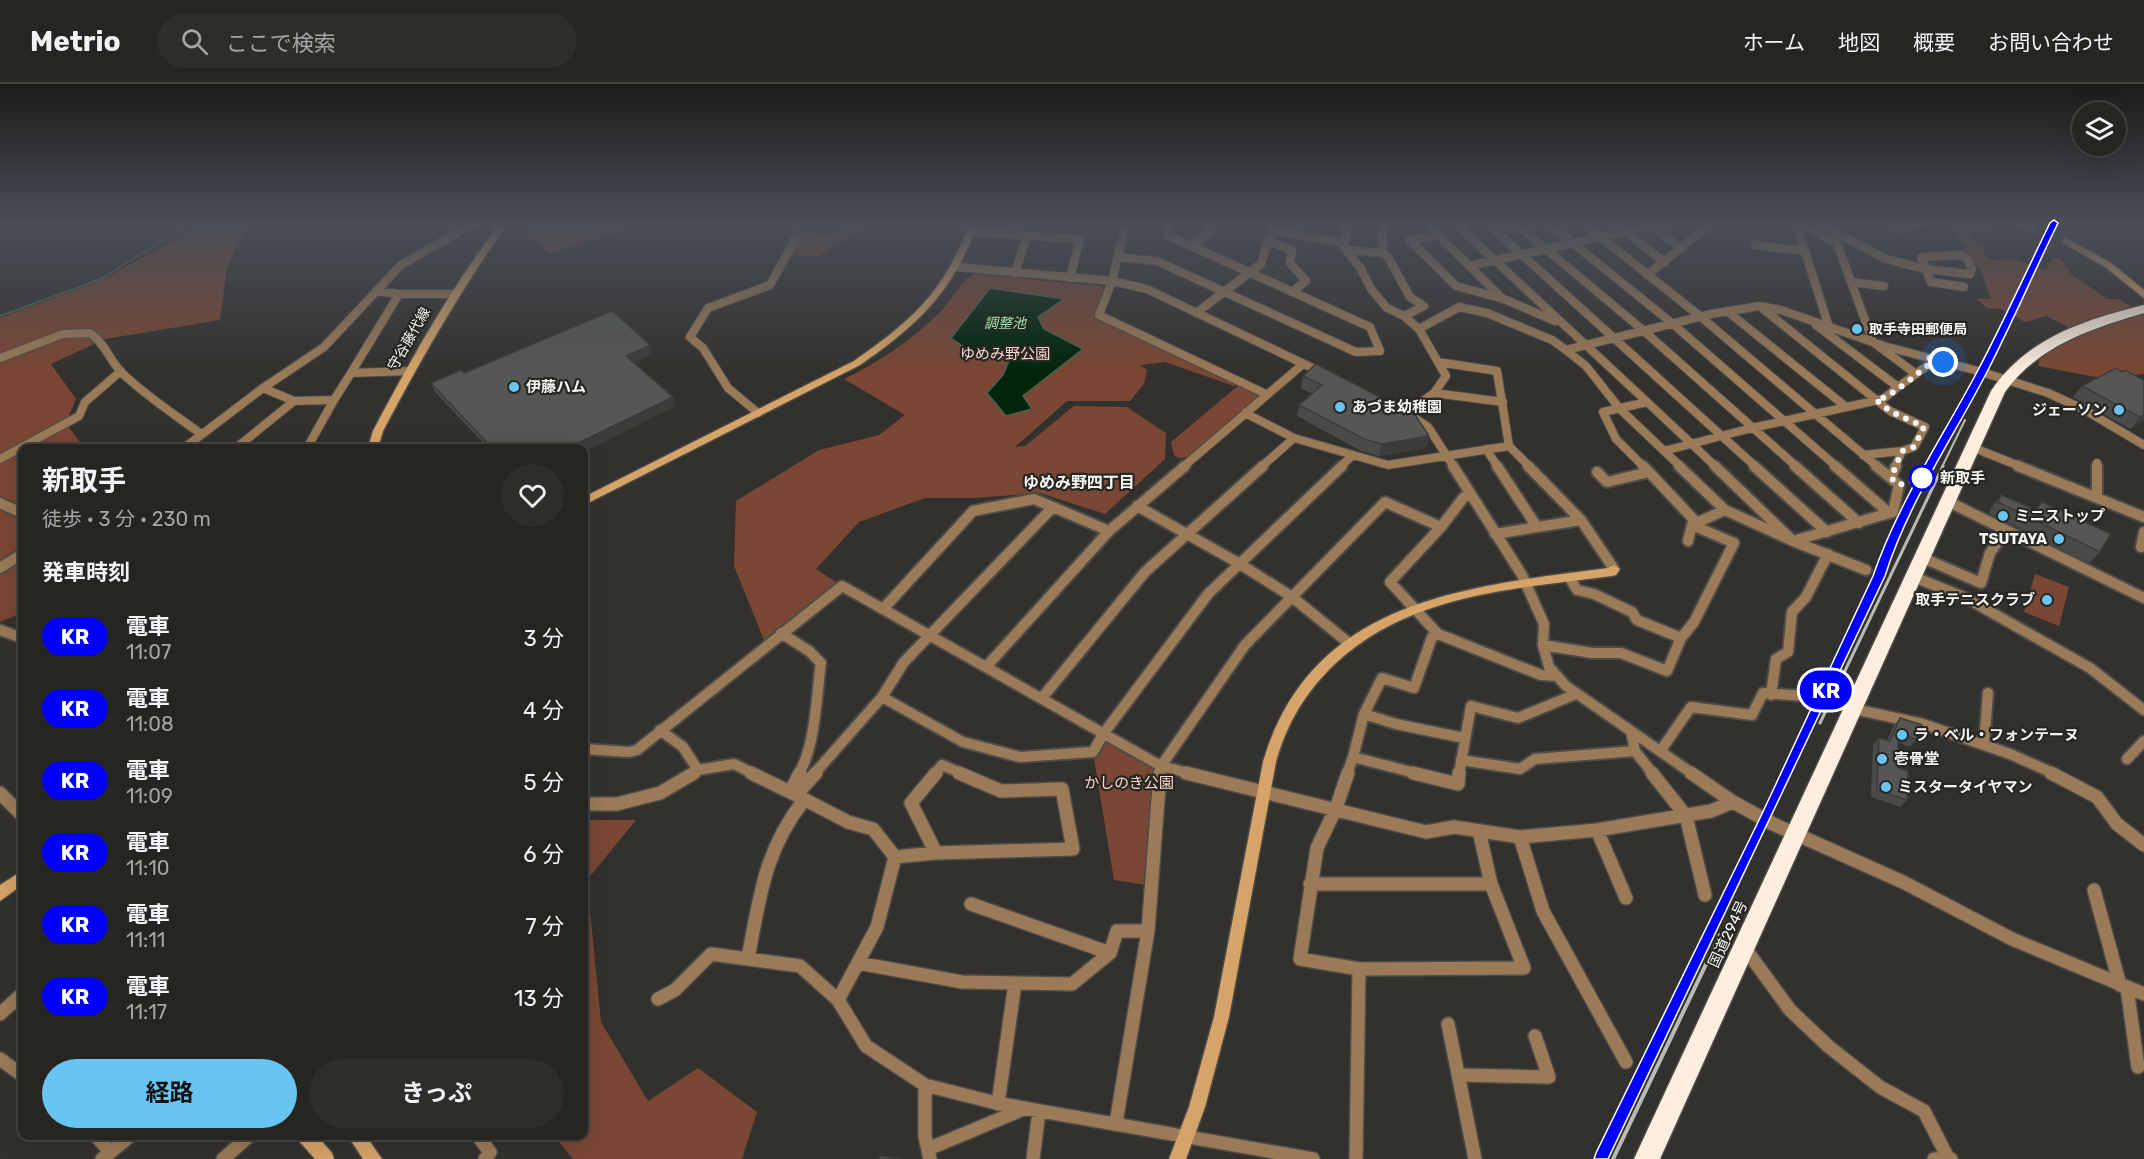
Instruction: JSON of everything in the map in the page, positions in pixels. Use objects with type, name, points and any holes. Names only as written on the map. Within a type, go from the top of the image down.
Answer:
[{"type":"highway","name":"国道294号","points":[[1647,1159],[2005,380],[2036,351],[2068,334],[2144,309]]},
{"type":"street","points":[[189,444],[263,388],[324,347],[393,273]]},
{"type":"street","name":"守谷藤代線","points":[[374,444],[378,431],[410,371],[467,273]]},
{"type":"street","points":[[758,413],[728,388],[703,348],[690,337],[708,308],[770,285],[776,273]]},
{"type":"street","points":[[588,499],[676,452],[857,363],[919,316],[944,288],[953,273]]},
{"type":"street","points":[[1017,273],[1112,281],[1147,289],[1334,378]]},
{"type":"street","points":[[1070,278],[1071,273]]},
{"type":"street","points":[[1114,273],[1099,315],[1266,394]]},
{"type":"street","points":[[1183,273],[1356,352],[1380,351],[1370,327],[1252,273]]},
{"type":"street","points":[[1196,313],[1248,273]]},
{"type":"street","points":[[1292,292],[1306,281],[1299,273]]},
{"type":"street","points":[[1363,273],[1371,289],[1386,308],[1404,316],[1419,329],[1446,376],[1434,393],[1407,412]]},
{"type":"street","points":[[1395,273],[1410,297],[1424,306],[1404,316]]},
{"type":"street","points":[[1443,273],[1456,286],[1504,299],[1563,324]]},
{"type":"street","points":[[1477,273],[1504,299]]},
{"type":"street","points":[[1508,273],[1588,344],[1793,541]]},
{"type":"street","points":[[1543,273],[1827,532]]},
{"type":"street","points":[[1576,273],[1859,523]]},
{"type":"street","points":[[1610,273],[1673,324],[1889,513]]},
{"type":"street","points":[[1812,273],[1829,327]]},
{"type":"street","points":[[1848,273],[1873,342],[1916,374]]},
{"type":"street","points":[[1927,273],[1931,282],[1964,287]]},
{"type":"street","points":[[2118,273],[2144,295]]},
{"type":"street","points":[[1647,274],[1899,485],[1893,512],[1793,541]]},
{"type":"street","points":[[1851,282],[1884,286]]},
{"type":"street","points":[[376,291],[399,294],[454,294]]},
{"type":"street","points":[[309,444],[399,294]]},
{"type":"street","points":[[1759,306],[1890,411],[1924,427],[1914,447],[1902,451],[1863,454]]},
{"type":"street","points":[[1566,350],[1727,311],[1759,306],[2048,393],[2084,409],[2144,445]]},
{"type":"street","points":[[1419,329],[1459,307],[1487,313],[1552,340],[1586,366],[1620,409],[1725,510],[1793,541],[1866,570]]},
{"type":"street","points":[[1727,311],[1845,406]]},
{"type":"street","points":[[1818,322],[1816,325],[1898,387]]},
{"type":"street","points":[[0,358],[71,333],[82,332],[95,335],[120,371],[141,390],[201,434]]},
{"type":"street","points":[[1664,451],[1814,413],[1887,398],[1931,363],[1929,358]]},
{"type":"street","points":[[1177,1159],[1188,1137],[1223,1016],[1264,793],[1273,753],[1287,716],[1323,668],[1350,644],[1379,625],[1414,608],[1445,599],[1526,583],[1612,572],[1614,569],[1581,520],[1509,446],[1497,371],[1438,362]]},
{"type":"street","points":[[986,667],[1109,531],[1266,394],[1304,364]]},
{"type":"street","points":[[28,444],[79,416],[85,402],[120,371]]},
{"type":"street","points":[[351,373],[410,371]]},
{"type":"street","points":[[263,388],[294,401],[334,400]]},
{"type":"street","points":[[1434,393],[1503,402]]},
{"type":"street","points":[[241,444],[294,401]]},
{"type":"street","points":[[1543,645],[1592,653],[1621,653],[1666,671],[1681,638],[1694,622],[1734,543],[1694,523],[1616,439],[1603,412],[1647,402]]},
{"type":"street","points":[[1396,408],[1407,412],[1428,428],[1446,455],[1526,583],[1544,624],[1543,645],[1549,667],[1576,694],[1661,750],[1733,802],[1795,835],[1903,882],[2012,939],[2144,994]]},
{"type":"street","points":[[1245,413],[1294,438],[1388,465],[1509,446]]},
{"type":"street","points":[[1042,698],[1145,572],[1294,438]]},
{"type":"street","points":[[1974,448],[2144,517]]},
{"type":"street","points":[[0,459],[18,449]]},
{"type":"street","points":[[1485,449],[1537,527]]},
{"type":"street","points":[[1891,478],[1902,451]]},
{"type":"street","points":[[882,697],[963,742],[1020,757],[1093,752],[1104,733],[1208,594],[1353,455]]},
{"type":"street","points":[[2097,463],[2097,497]]},
{"type":"street","points":[[1597,472],[1607,482],[1649,472]]},
{"type":"street","points":[[1471,495],[1464,497],[1441,527],[1390,582],[1438,634],[1541,675],[1556,676]]},
{"type":"street","points":[[883,609],[973,511],[1034,499],[1109,531]]},
{"type":"street","points":[[1116,1123],[1148,931],[1161,766],[1245,645],[1385,502],[1441,527]]},
{"type":"street","points":[[1949,502],[2144,598]]},
{"type":"street","points":[[0,503],[18,511]]},
{"type":"street","points":[[1137,506],[1240,564],[1292,597],[1350,644]]},
{"type":"street","points":[[796,796],[882,697],[904,662],[1053,507]]},
{"type":"street","points":[[1688,541],[1694,523],[1725,510]]},
{"type":"street","points":[[1495,534],[1581,520]]},
{"type":"street","points":[[1923,558],[1981,583],[1990,553],[2006,530]]},
{"type":"street","points":[[2141,547],[2144,532]]},
{"type":"street","points":[[1771,695],[1776,659],[1788,652],[1792,612],[1806,597],[1828,554]]},
{"type":"street","points":[[0,568],[18,557]]},
{"type":"street","points":[[1914,577],[1966,598],[2090,668],[2144,710]]},
{"type":"street","points":[[1570,578],[1577,590],[1594,594],[1632,612],[1637,620],[1681,638]]},
{"type":"street","points":[[588,749],[629,752],[637,750],[842,586],[1161,766],[1264,793],[1336,808],[1426,832],[1454,826],[1520,837],[1597,830],[1686,816],[1711,811],[1733,802]]},
{"type":"street","points":[[0,630],[18,637]]},
{"type":"street","points":[[748,958],[766,869],[796,796],[805,763],[816,707],[821,663],[809,651],[781,633]]},
{"type":"street","points":[[1438,634],[1432,637],[1414,688],[1382,678],[1364,714],[1336,808],[1317,848],[1300,959],[1359,969],[1524,968],[1491,884],[1479,831]]},
{"type":"street","points":[[1661,750],[1691,707],[1752,715],[1763,693],[1804,696]]},
{"type":"street","points":[[1984,745],[1988,693]]},
{"type":"street","points":[[1353,757],[1458,784],[1464,738],[1472,706],[1518,718],[1576,694]]},
{"type":"street","points":[[1854,709],[1923,724],[1984,745],[2059,776],[2097,797],[2116,824],[2144,845]]},
{"type":"street","points":[[1364,714],[1396,724],[1464,738]]},
{"type":"street","points":[[660,730],[683,747],[698,770]]},
{"type":"street","points":[[1631,731],[1635,751],[1686,816],[1705,895]]},
{"type":"street","points":[[2127,759],[2144,741]]},
{"type":"street","points":[[1461,760],[1520,769],[1535,759],[1635,751]]},
{"type":"street","points":[[588,804],[617,804],[660,793],[698,770],[734,765],[848,822],[873,829],[895,856]]},
{"type":"street","points":[[895,856],[1073,849],[1062,789],[1001,790],[942,765],[911,803],[936,853]]},
{"type":"street","points":[[0,793],[18,811]]},
{"type":"street","points":[[1597,830],[1626,898]]},
{"type":"street","points":[[1520,837],[1543,911],[1626,1062]]},
{"type":"street","points":[[838,1000],[877,927],[895,856]]},
{"type":"street","points":[[0,894],[18,880]]},
{"type":"street","points":[[1310,884],[1491,884]]},
{"type":"street","points":[[2094,890],[2124,986],[2138,1067]]},
{"type":"street","points":[[971,904],[1110,953]]},
{"type":"street","points":[[858,963],[962,982],[1072,984],[1110,953],[1117,931],[1148,931]]},
{"type":"street","points":[[1744,947],[1790,1010],[1828,1046],[1880,1088],[1924,1111],[1945,1159]]},
{"type":"street","points":[[658,999],[675,990],[711,954],[800,966],[838,1000],[866,1046],[925,1085],[998,1104],[1116,1123],[1273,1155],[1313,1159]]},
{"type":"street","points":[[1356,1159],[1359,969]]},
{"type":"street","points":[[998,1104],[1015,983]]},
{"type":"street","points":[[0,1014],[18,998]]},
{"type":"street","points":[[1448,1024],[1475,1159]]},
{"type":"street","points":[[1458,1075],[1549,1077],[1535,1036]]},
{"type":"street","points":[[0,1059],[18,1072]]},
{"type":"street","points":[[925,1085],[925,1136],[929,1154],[1033,1109]]},
{"type":"street","points":[[1033,1109],[1033,1159]]},
{"type":"street","points":[[98,1140],[106,1156],[125,1140]]},
{"type":"street","points":[[223,1159],[244,1140]]},
{"type":"street","points":[[309,1140],[326,1159]]},
{"type":"street","points":[[359,1140],[374,1159]]},
{"type":"street","points":[[481,1140],[490,1152],[485,1159]]},
{"type":"green space","points":[[114,273],[226,273],[220,320],[105,339],[51,364],[76,399],[66,423],[81,444],[18,444],[18,615],[0,622],[0,318],[100,281]]},
{"type":"green space","points":[[1982,273],[2070,273],[2107,299],[2118,299],[2144,313],[2144,374],[2101,378],[2038,366],[2041,354],[2077,335],[2063,324],[2046,316],[2025,322],[2001,309],[1987,308],[1977,299],[1991,299]]},
{"type":"green space","name":"ゆめみ野公園","points":[[974,274],[1102,286],[1104,288],[1097,316],[1237,384],[1234,386],[1165,362],[1140,365],[1147,370],[1144,384],[1130,401],[1067,401],[1015,447],[1025,446],[1074,406],[1127,407],[1166,433],[1165,459],[1105,514],[1040,493],[974,498],[925,498],[859,522],[816,569],[842,586],[766,645],[734,566],[736,501],[819,450],[879,435],[905,415],[844,379],[907,341],[945,307],[964,282]]},
{"type":"green space","points":[[1240,384],[1259,396],[1187,457],[1179,458],[1174,455],[1171,442]]},
{"type":"green space","name":"取手テニスクラブ","points":[[2035,574],[2069,587],[2059,626],[2024,612]]},
{"type":"green space","name":"かしのき公園","points":[[1104,733],[1161,766],[1152,886],[1114,880],[1093,752]]},
{"type":"green space","points":[[588,820],[636,820],[588,879]]},
{"type":"green space","points":[[588,890],[601,1022],[648,1101],[698,1068],[757,1112],[742,1159],[573,1159],[557,1140],[588,1140]]},
{"type":"water","name":"調整池","points":[[990,288],[1064,299],[1038,317],[1044,329],[1083,349],[1023,396],[1032,409],[1006,416],[987,393],[1003,375],[1010,358],[968,350],[951,338]]},
{"type":"building","name":"伊藤ハム","points":[[612,311],[650,345],[626,356],[673,397],[576,444],[488,444],[431,383],[461,370],[464,373]]},
{"type":"building","name":"あづま幼稚園","points":[[1316,364],[1416,416],[1429,436],[1382,444],[1364,439],[1299,405],[1322,385],[1303,376]]},
{"type":"building","points":[[2116,368],[2144,380],[2144,415],[2140,417],[2082,386]]},
{"type":"building","points":[[2001,495],[2036,510],[2042,502],[2111,534],[2100,552],[1998,502]]},
{"type":"building","points":[[1900,718],[1922,725],[1916,740],[1898,731],[1898,768],[1908,771],[1907,800],[1877,790],[1879,738],[1890,741]]},
{"type":"building","points":[[880,1156],[903,1159],[879,1159]]},
{"type":"waterway","points":[[0,316],[101,279],[110,273]]},
{"type":"railway","points":[[1928,467],[1982,372],[2030,273]]},
{"type":"railway","points":[[1942,467],[1965,420]]},
{"type":"railway","points":[[1786,774],[1879,576],[1890,542],[1929,466]]},
{"type":"railway","points":[[1820,723],[1943,466]]},
{"type":"railway","points":[[1602,1159],[1787,773]]},
{"type":"railway","points":[[1613,1159],[1720,935]]},
{"type":"train","name":"KR","points":[[1602,1159],[1879,576],[1890,542],[1929,465],[1982,372],[2030,273]]},
{"type":"place","name":"取手寺田郵便局","points":[[1857,329]]},
{"type":"place","name":"伊藤ハム","points":[[514,387]]},
{"type":"place","name":"あづま幼稚園","points":[[1340,407]]},
{"type":"place","name":"ジェーソン","points":[[2119,410]]},
{"type":"place","name":"新取手","points":[[1922,478]]},
{"type":"place","name":"ミニストップ","points":[[2003,516]]},
{"type":"place","name":"TSUTAYA","points":[[2059,539]]},
{"type":"place","name":"取手テニスクラブ","points":[[2047,600]]},
{"type":"place","name":"ラ・ベル・フォンテーヌ","points":[[1902,735]]},
{"type":"place","name":"壱骨堂","points":[[1882,759]]},
{"type":"place","name":"ミスタータイヤマン","points":[[1886,787]]},
{"type":"district","name":"ゆめみ野四丁目","points":[[1079,482]]},
{"type":"route","points":[[1922,478],[1899,485],[1891,478],[1902,451],[1914,447],[1924,427],[1890,411],[1876,400],[1887,398],[1931,363],[1929,358],[1943,362]]}]
